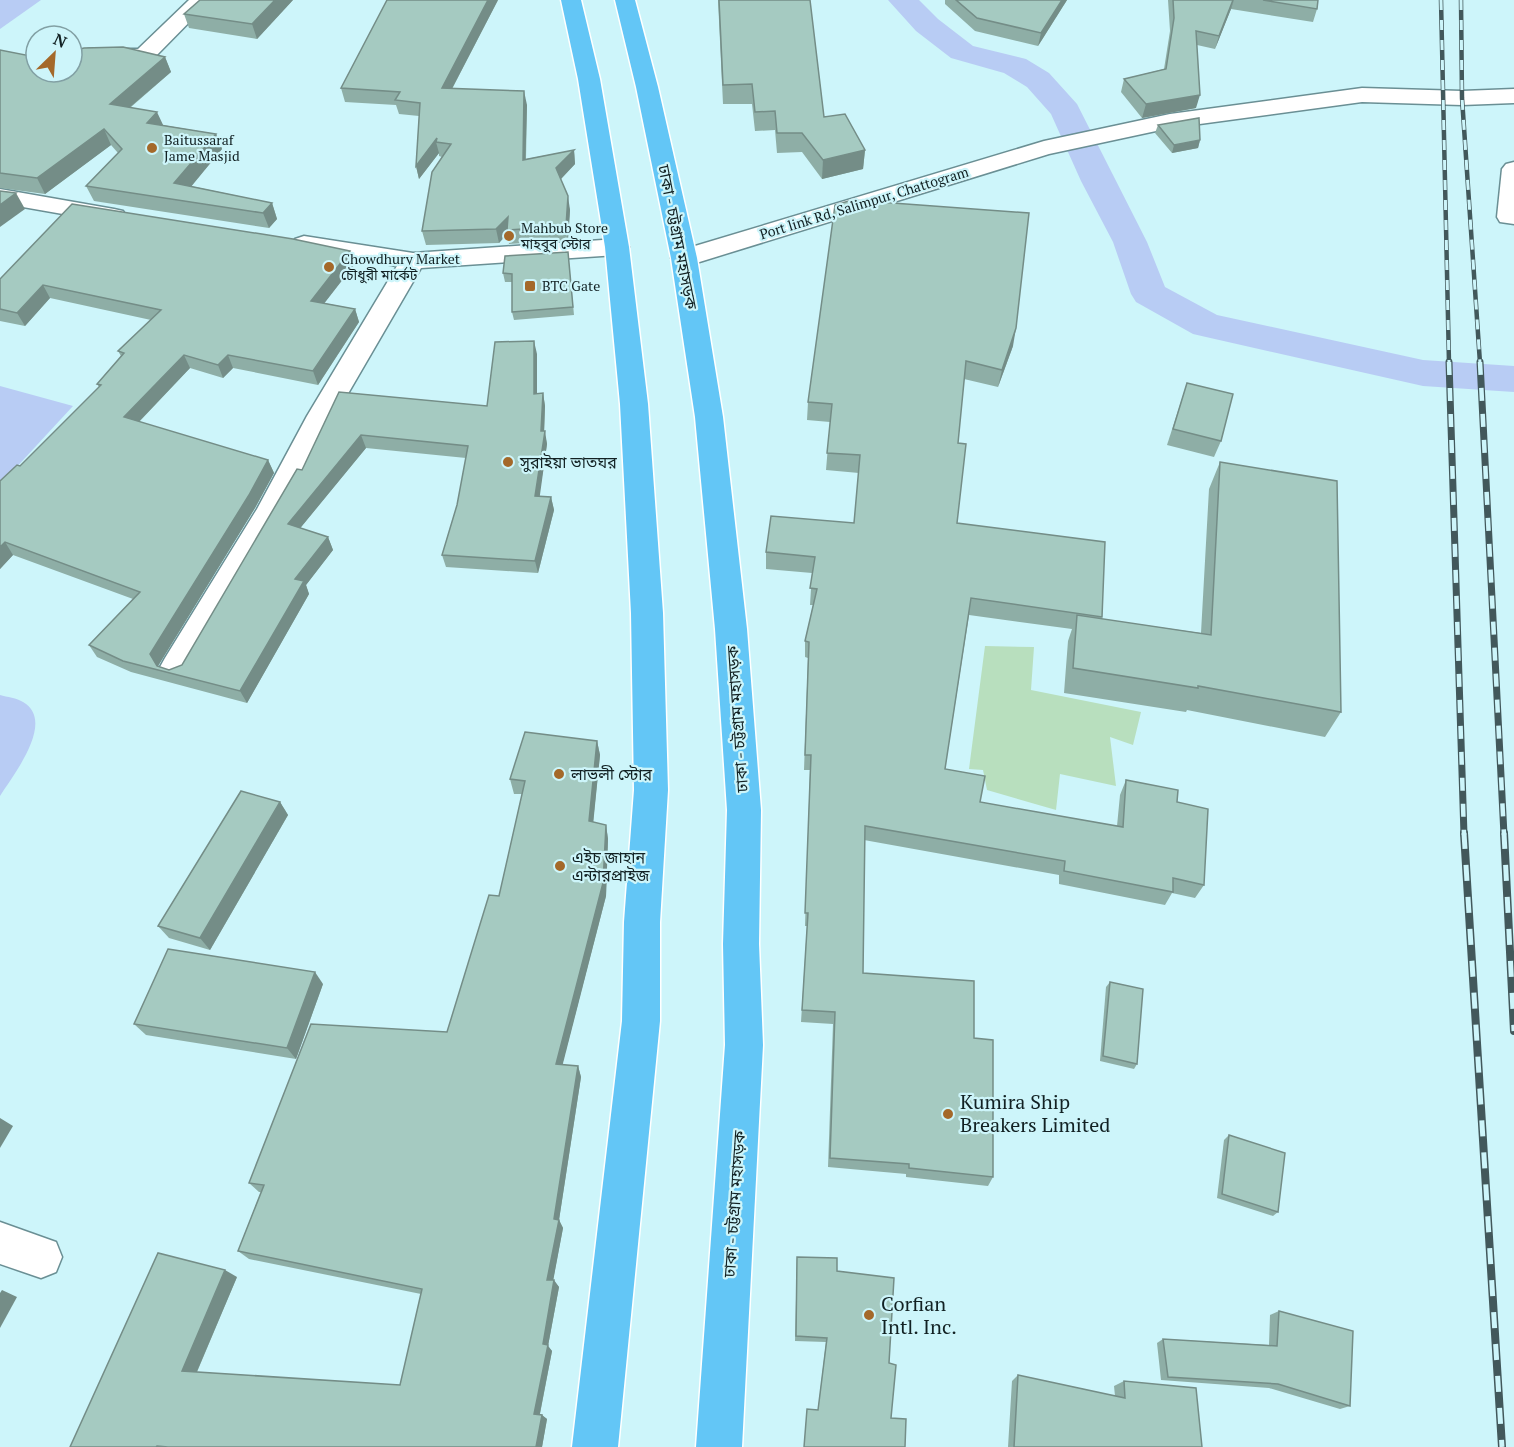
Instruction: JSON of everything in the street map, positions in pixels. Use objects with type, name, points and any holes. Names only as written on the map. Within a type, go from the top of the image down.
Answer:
[{"type":"highway","points":[[572,0],[589,79],[617,247],[634,404],[646,613],[651,790],[642,922],[641,1021],[594,1447]]},
{"type":"highway","name":"ঢাকা - চট্টগ্রাম মহাসড়ক","points":[[625,0],[647,87],[684,258],[709,417],[730,629],[744,810],[741,944],[744,1045],[719,1447]]},
{"type":"street","points":[[84,56],[144,55],[201,0]]},
{"type":"street","name":"Port link Rd, Salimpur, Chattogram","points":[[684,258],[1044,148],[1170,121],[1362,95],[1462,98],[1514,96]]},
{"type":"street","points":[[1514,169],[1509,217],[1514,217]]},
{"type":"street","points":[[0,196],[138,220]]},
{"type":"street","points":[[276,240],[413,261],[617,247]]},
{"type":"street","points":[[176,668],[268,515],[321,416],[413,261]]},
{"type":"street","points":[[0,1243],[41,1257]]},
{"type":"green space","points":[[985,646],[1034,647],[1031,690],[1141,712],[1133,745],[1110,737],[1116,786],[1060,774],[1056,810],[987,790],[983,770],[969,769]]},
{"type":"water","points":[[0,0],[41,0],[0,29]]},
{"type":"water","points":[[0,386],[73,406],[0,485]]},
{"type":"water","points":[[0,695],[23,702],[32,711],[35,722],[29,748],[0,796]]},
{"type":"building","points":[[200,0],[275,0],[252,24],[184,14]]},
{"type":"building","points":[[387,0],[488,0],[442,88],[524,91],[523,160],[574,150],[556,168],[568,196],[566,226],[507,230],[508,217],[496,229],[422,231],[432,172],[451,144],[436,142],[437,138],[416,166],[420,103],[395,100],[400,92],[341,88]]},
{"type":"building","points":[[719,0],[810,0],[824,117],[845,114],[865,150],[823,160],[802,133],[777,133],[775,111],[755,112],[752,84],[723,85]]},
{"type":"building","points":[[956,0],[1062,0],[1041,33],[977,18]]},
{"type":"building","points":[[1173,0],[1233,0],[1219,36],[1196,31],[1200,95],[1146,104],[1124,79],[1166,69],[1174,18]]},
{"type":"building","points":[[1263,0],[1318,0],[1317,9]]},
{"type":"building","points":[[123,47],[165,57],[110,104],[157,112],[147,123],[216,134],[174,183],[272,203],[263,213],[86,186],[122,149],[104,129],[37,178],[0,173],[0,50],[24,55],[24,84],[84,84],[84,48]]},
{"type":"building","points":[[1199,118],[1200,140],[1174,145],[1158,125]]},
{"type":"building","points":[[0,191],[16,193],[0,205]]},
{"type":"building","points":[[852,200],[1029,213],[1016,328],[1002,370],[966,361],[958,443],[966,444],[957,523],[1105,542],[1102,617],[971,598],[945,769],[985,776],[980,802],[1123,827],[1126,780],[1178,790],[1177,802],[1208,809],[1204,885],[1173,878],[1173,892],[1064,871],[1065,861],[865,826],[863,973],[974,981],[974,1038],[993,1040],[993,1177],[909,1168],[909,1164],[830,1158],[835,1012],[802,1010],[808,913],[805,913],[811,755],[805,755],[809,642],[805,641],[817,589],[810,588],[815,557],[766,552],[771,516],[854,523],[860,455],[827,453],[832,404],[808,402],[835,205]]},
{"type":"building","points":[[72,204],[293,239],[350,251],[311,301],[355,309],[313,371],[228,355],[218,365],[184,355],[124,417],[268,460],[249,495],[150,654],[157,666],[169,670],[182,665],[297,469],[302,470],[339,392],[487,406],[495,342],[534,341],[534,394],[543,393],[541,431],[545,431],[535,496],[551,497],[535,561],[442,555],[457,505],[468,446],[361,435],[288,524],[328,537],[295,579],[304,581],[240,691],[123,661],[89,645],[140,592],[5,542],[0,547],[0,481],[17,465],[20,466],[101,385],[97,384],[124,353],[118,351],[161,310],[43,285],[17,313],[0,309],[0,279]]},
{"type":"building","points":[[568,252],[573,307],[512,312],[512,274],[503,273],[505,256]]},
{"type":"building","points":[[1187,383],[1233,394],[1221,441],[1173,429]]},
{"type":"building","points":[[1220,462],[1337,481],[1341,712],[1198,686],[1198,688],[1073,668],[1077,615],[1211,635]]},
{"type":"building","points":[[525,732],[597,741],[589,821],[606,825],[603,883],[556,1064],[578,1066],[554,1219],[559,1220],[547,1280],[554,1280],[543,1344],[548,1345],[534,1414],[542,1415],[536,1447],[70,1447],[158,1253],[225,1270],[182,1371],[400,1385],[422,1289],[238,1251],[264,1185],[249,1183],[311,1024],[447,1032],[489,895],[499,896],[525,781],[510,779]]},
{"type":"building","points":[[241,791],[280,802],[200,938],[158,926]]},
{"type":"building","points":[[168,949],[315,972],[287,1048],[134,1024]]},
{"type":"building","points":[[1110,982],[1143,989],[1137,1064],[1103,1056]]},
{"type":"building","points":[[1229,1135],[1285,1153],[1278,1212],[1222,1194]]},
{"type":"building","points":[[797,1257],[837,1258],[837,1271],[894,1278],[889,1363],[896,1365],[891,1418],[906,1419],[905,1447],[804,1447],[807,1409],[818,1410],[827,1338],[796,1336]]},
{"type":"building","points":[[1279,1311],[1353,1331],[1350,1406],[1278,1384],[1168,1377],[1163,1339],[1277,1346]]},
{"type":"building","points":[[1018,1375],[1125,1398],[1124,1381],[1196,1388],[1202,1447],[1014,1447]]},
{"type":"waterway","points":[[903,0],[927,25],[962,52],[1015,66],[1038,80],[1066,111],[1098,181],[1130,242],[1149,294],[1206,325],[1423,373],[1514,379]]},
{"type":"railway","points":[[1441,0],[1449,363]]},
{"type":"railway","points":[[1461,0],[1462,98],[1480,363]]},
{"type":"railway","points":[[1449,362],[1464,835]]},
{"type":"railway","points":[[1480,362],[1504,835]]},
{"type":"railway","points":[[1464,833],[1502,1447]]},
{"type":"railway","points":[[1504,833],[1514,1031]]},
{"type":"place","name":"Baitussaraf Jame Masjid","points":[[152,148]]},
{"type":"place","name":"Mahbub Store মাহবুব স্টোর","points":[[509,236]]},
{"type":"place","name":"Chowdhury Market চৌধুরী মার্কেট","points":[[329,267]]},
{"type":"place","name":"BTC Gate","points":[[530,286]]},
{"type":"place","name":"সুরাইয়া ভাতঘর","points":[[508,462]]},
{"type":"place","name":"লাভলী স্টোর","points":[[559,774]]},
{"type":"place","name":"এইচ জাহান এন্টারপ্রাইজ","points":[[560,866]]},
{"type":"place","name":"Kumira Ship Breakers Limited","points":[[948,1114]]},
{"type":"place","name":"Corfian Intl. Inc.","points":[[869,1315]]}]
